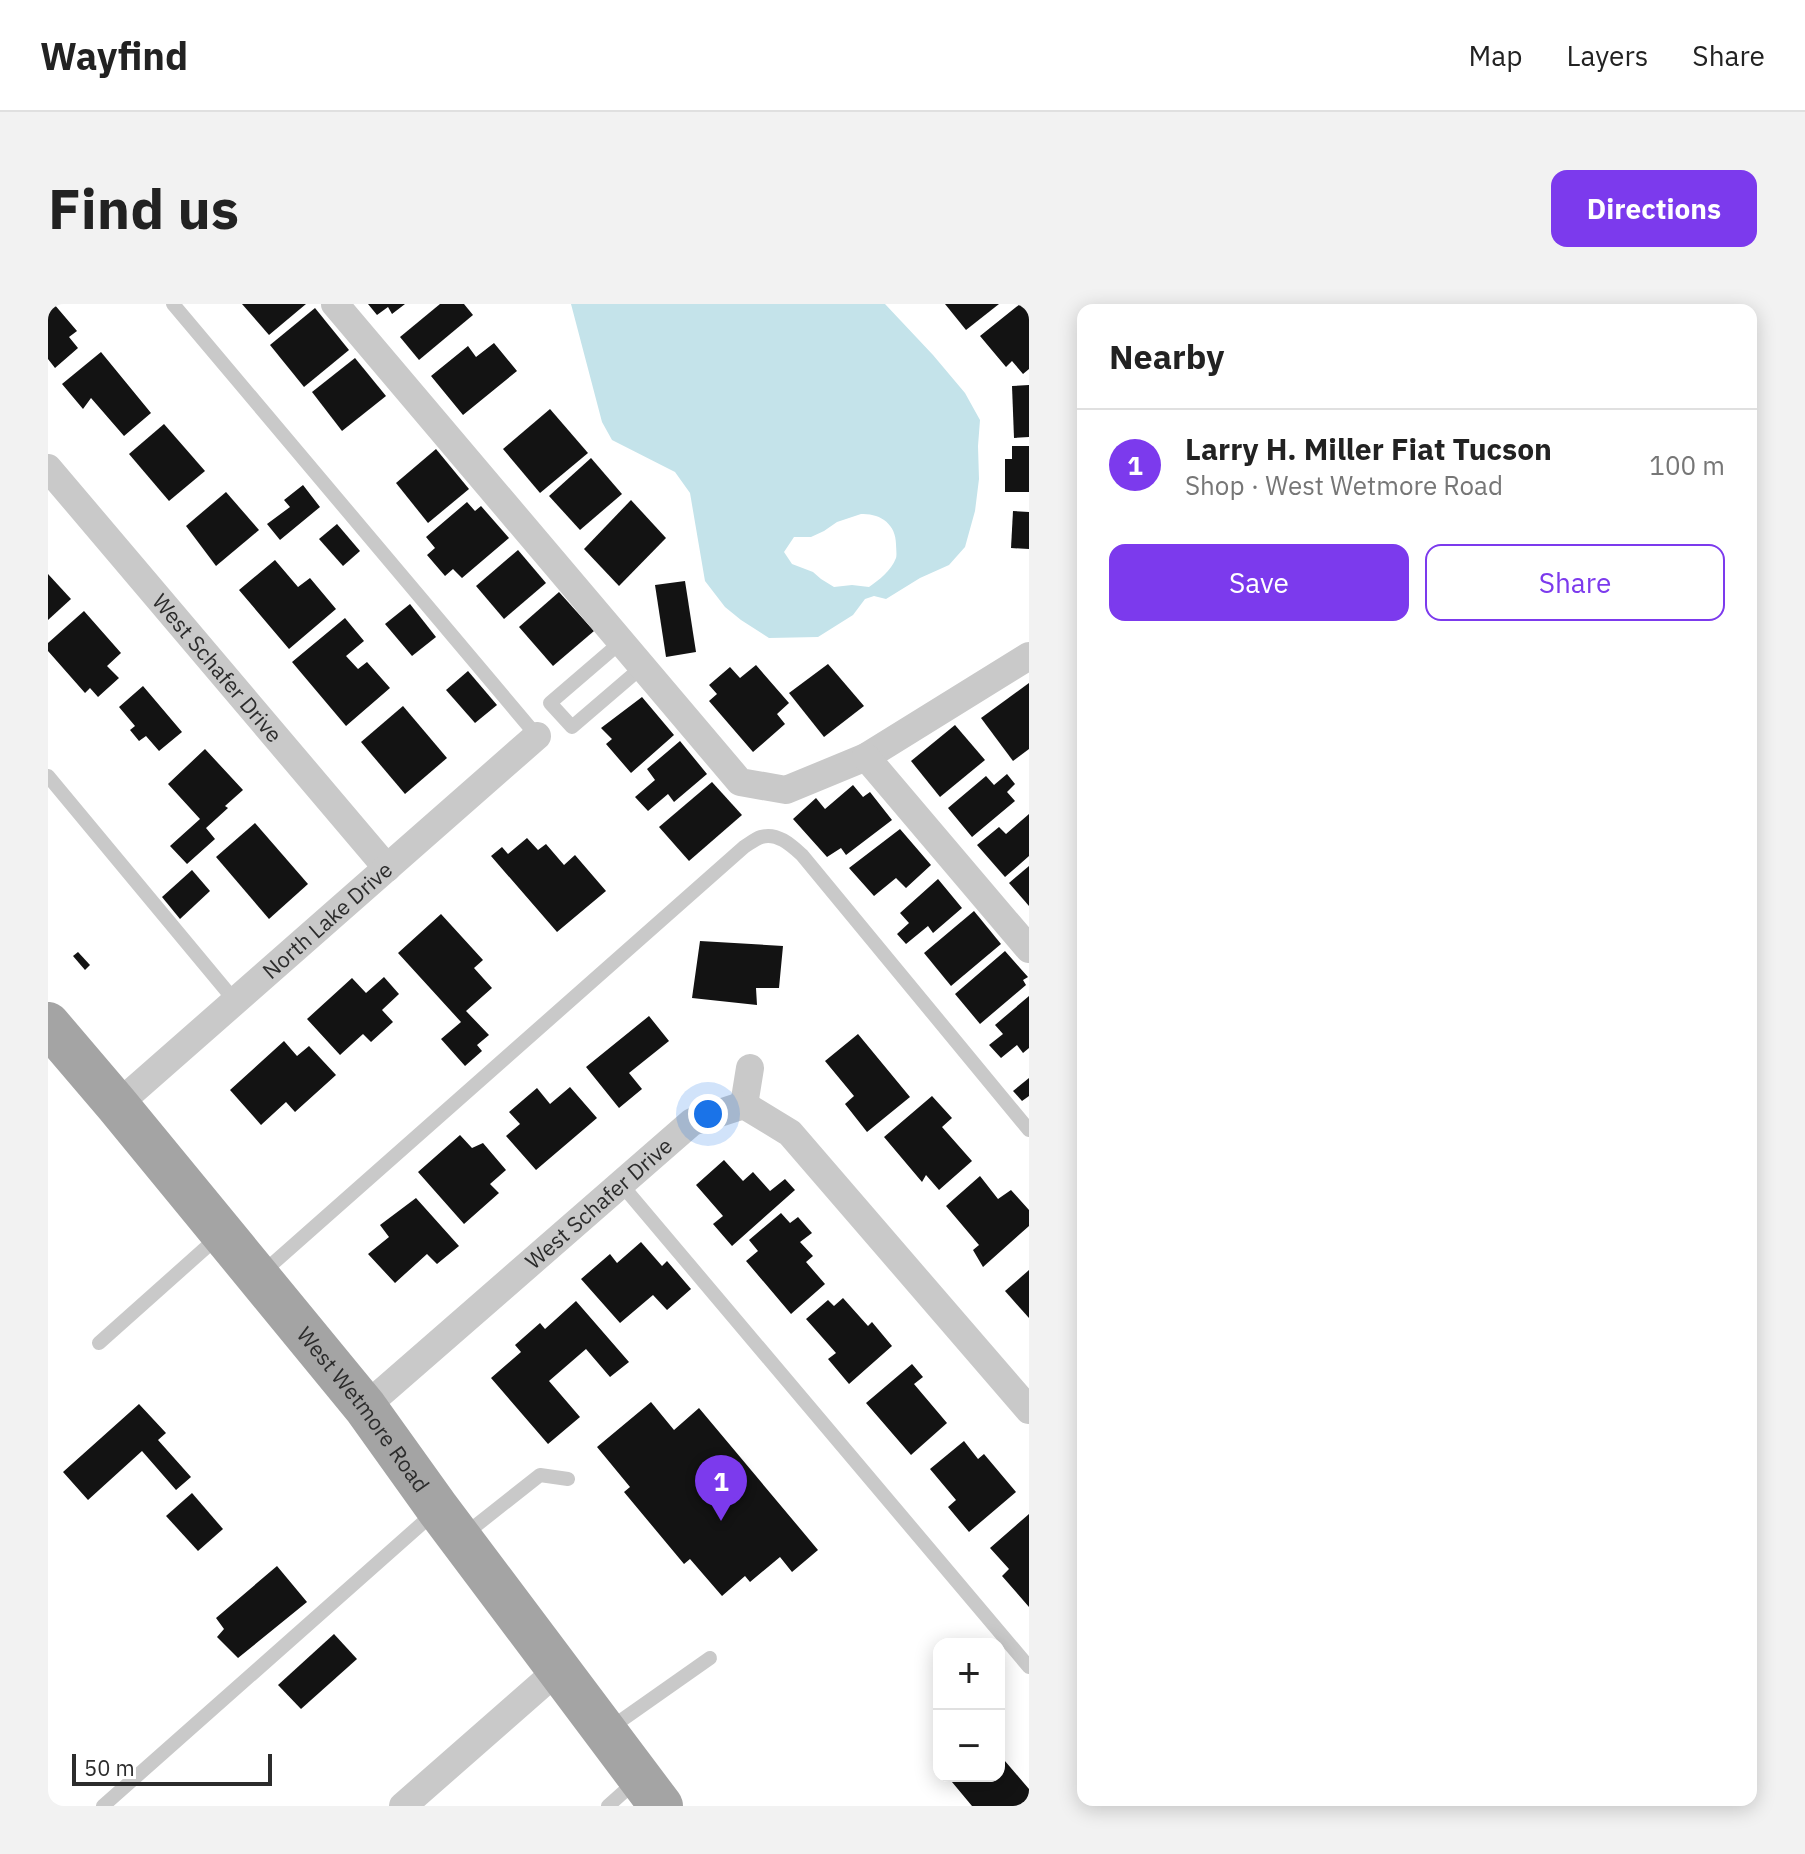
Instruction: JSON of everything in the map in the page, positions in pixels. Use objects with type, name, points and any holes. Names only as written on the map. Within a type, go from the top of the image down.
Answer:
[{"type":"main road","name":"West Wetmore Road","points":[[59,1044],[117,1105],[365,1407],[605,1732],[636,1797]]},
{"type":"street","points":[[335,304],[740,782],[786,790],[866,757],[1029,656]]},
{"type":"street","name":"West Schafer Drive","points":[[48,468],[387,868]]},
{"type":"street","name":"North Lake Drive","points":[[117,1105],[537,736]]},
{"type":"street","points":[[866,757],[1029,949]]},
{"type":"street","points":[[750,1068],[744,1105],[790,1133],[1029,1410]]},
{"type":"street","name":"West Schafer Drive","points":[[365,1407],[692,1122],[744,1105]]},
{"type":"street","points":[[403,1806],[558,1670]]},
{"type":"lane","points":[[173,304],[537,736]]},
{"type":"lane","points":[[621,642],[550,703],[572,727],[642,667]]},
{"type":"lane","points":[[48,776],[235,1001]]},
{"type":"lane","points":[[258,1277],[744,847],[762,836],[789,843],[802,855],[1029,1130]]},
{"type":"lane","points":[[621,1184],[1029,1667]]},
{"type":"lane","points":[[99,1343],[222,1233]]},
{"type":"lane","points":[[103,1806],[450,1523],[540,1475],[568,1479]]},
{"type":"lane","points":[[605,1732],[710,1658]]},
{"type":"water","points":[[571,304],[885,304],[965,393],[980,420],[979,479],[975,511],[965,547],[949,565],[886,599],[874,596],[865,599],[853,615],[818,637],[769,638],[725,607],[705,581],[690,493],[675,472],[612,440],[602,422]],"holes":[[[868,514],[890,525],[896,553],[888,571],[869,587],[834,587],[813,572],[792,564],[784,552],[794,537],[811,537],[837,522]]]},
{"type":"building","points":[[48,304],[54,304],[77,331],[69,337],[78,348],[55,368],[48,359]]},
{"type":"building","points":[[242,304],[306,304],[269,335]]},
{"type":"building","points":[[368,304],[405,304],[392,314],[388,307],[377,315]]},
{"type":"building","points":[[440,304],[464,304],[473,315],[419,360],[400,337]]},
{"type":"building","points":[[945,304],[999,304],[966,330]]},
{"type":"building","points":[[1020,304],[1029,304],[1029,369],[1023,374],[1012,361],[1006,367],[980,336]]},
{"type":"building","points":[[315,308],[349,350],[304,387],[270,345]]},
{"type":"building","points":[[494,343],[517,371],[463,415],[431,376],[468,346],[476,357]]},
{"type":"building","points":[[101,352],[151,413],[124,436],[91,398],[83,409],[62,384]]},
{"type":"building","points":[[355,358],[386,396],[342,431],[312,392]]},
{"type":"building","points":[[1029,385],[1029,437],[1014,438],[1012,386]]},
{"type":"building","points":[[550,409],[588,453],[540,493],[503,449]]},
{"type":"building","points":[[164,424],[205,471],[169,501],[129,454]]},
{"type":"building","points":[[1012,446],[1029,446],[1029,492],[1005,492],[1005,459],[1012,459]]},
{"type":"building","points":[[436,449],[469,489],[428,523],[396,483]]},
{"type":"building","points":[[591,458],[622,494],[580,530],[549,496]]},
{"type":"building","points":[[303,485],[320,507],[280,540],[267,524],[290,507],[284,500]]},
{"type":"building","points":[[226,492],[259,530],[216,566],[186,526]]},
{"type":"building","points":[[631,500],[666,538],[619,586],[584,549]]},
{"type":"building","points":[[467,502],[475,511],[481,506],[509,538],[462,578],[453,569],[445,576],[427,555],[435,548],[426,537]]},
{"type":"building","points":[[1013,511],[1029,512],[1029,549],[1011,548]]},
{"type":"building","points":[[337,524],[360,551],[343,566],[319,539]]},
{"type":"building","points":[[518,550],[546,583],[504,619],[476,586]]},
{"type":"building","points":[[275,560],[298,587],[310,578],[336,609],[289,649],[239,590]]},
{"type":"building","points":[[48,574],[71,599],[48,620]]},
{"type":"building","points":[[685,581],[696,652],[666,657],[655,585]]},
{"type":"building","points":[[559,592],[594,631],[553,666],[519,627]]},
{"type":"building","points":[[410,604],[436,637],[412,656],[385,624]]},
{"type":"building","points":[[84,611],[121,653],[107,666],[119,678],[98,697],[90,688],[85,693],[48,651],[48,643]]},
{"type":"building","points":[[345,618],[364,641],[346,656],[358,669],[367,662],[390,688],[346,726],[292,662]]},
{"type":"building","points":[[828,664],[864,706],[824,737],[789,693]]},
{"type":"building","points":[[756,665],[789,703],[777,714],[785,724],[753,752],[709,701],[717,694],[709,685],[730,667],[740,678]]},
{"type":"building","points":[[468,671],[497,705],[475,723],[446,690]]},
{"type":"building","points":[[1029,683],[1029,749],[1013,761],[981,718]]},
{"type":"building","points":[[143,686],[182,732],[159,751],[146,736],[139,741],[130,730],[135,726],[119,707]]},
{"type":"building","points":[[642,697],[674,735],[631,773],[606,744],[612,739],[601,728]]},
{"type":"building","points":[[403,706],[447,758],[405,794],[361,742]]},
{"type":"building","points":[[955,725],[985,760],[940,797],[911,761]]},
{"type":"building","points":[[680,741],[707,774],[674,802],[668,794],[648,811],[635,797],[655,780],[647,769]]},
{"type":"building","points":[[205,749],[243,790],[206,828],[215,839],[187,864],[170,846],[200,819],[168,784]]},
{"type":"building","points":[[1007,774],[1015,784],[1007,792],[1015,801],[972,837],[948,808],[986,776],[994,785]]},
{"type":"building","points":[[712,782],[742,815],[689,861],[659,827]]},
{"type":"building","points":[[853,785],[863,797],[870,792],[892,820],[846,855],[841,848],[827,857],[793,819],[816,798],[825,809]]},
{"type":"building","points":[[1029,814],[1029,856],[1005,877],[977,845],[999,827],[1006,834]]},
{"type":"building","points":[[255,823],[308,884],[269,919],[216,857]]},
{"type":"building","points":[[900,829],[931,865],[906,888],[896,878],[874,896],[849,868]]},
{"type":"building","points":[[527,838],[538,850],[546,844],[564,865],[575,855],[606,891],[557,932],[491,856],[502,847],[508,854]]},
{"type":"building","points":[[1029,866],[1029,906],[1009,883]]},
{"type":"building","points":[[192,870],[210,891],[180,919],[162,897]]},
{"type":"building","points":[[938,879],[962,908],[933,933],[928,926],[906,944],[897,934],[909,923],[900,913]]},
{"type":"building","points":[[974,911],[1001,944],[951,986],[924,953]]},
{"type":"building","points":[[441,914],[483,960],[474,968],[492,988],[466,1011],[489,1035],[477,1045],[482,1051],[465,1066],[441,1039],[461,1022],[398,953]]},
{"type":"building","points":[[700,941],[783,946],[779,988],[756,988],[757,1005],[692,998]]},
{"type":"building","points":[[1005,951],[1028,977],[1023,980],[1026,985],[980,1024],[955,994]]},
{"type":"building","points":[[78,952],[90,965],[85,970],[73,956]]},
{"type":"building","points":[[384,977],[399,994],[382,1010],[393,1022],[371,1042],[363,1034],[340,1055],[307,1019],[352,978],[366,993]]},
{"type":"building","points":[[1029,996],[1029,1048],[1023,1053],[1017,1045],[1001,1058],[989,1045],[1003,1034],[995,1025]]},
{"type":"building","points":[[649,1016],[669,1041],[629,1073],[642,1089],[619,1108],[586,1067]]},
{"type":"building","points":[[858,1034],[910,1097],[867,1132],[845,1104],[854,1096],[825,1061]]},
{"type":"building","points":[[284,1041],[297,1056],[309,1046],[336,1075],[295,1112],[286,1102],[261,1125],[230,1090]]},
{"type":"building","points":[[1029,1078],[1029,1096],[1022,1101],[1013,1091]]},
{"type":"building","points":[[570,1087],[597,1118],[536,1170],[506,1136],[520,1124],[509,1112],[537,1088],[550,1104]]},
{"type":"building","points":[[932,1096],[952,1118],[942,1127],[972,1161],[939,1190],[926,1175],[922,1182],[884,1137]]},
{"type":"building","points":[[460,1135],[472,1148],[483,1143],[506,1170],[490,1184],[499,1193],[464,1224],[418,1172]]},
{"type":"building","points":[[724,1160],[743,1181],[753,1172],[770,1191],[785,1179],[795,1190],[732,1246],[713,1224],[723,1216],[696,1185]]},
{"type":"building","points":[[980,1176],[998,1199],[1011,1190],[1029,1210],[1029,1226],[983,1267],[973,1250],[979,1245],[946,1206]]},
{"type":"building","points":[[416,1198],[459,1246],[437,1264],[427,1254],[395,1283],[368,1254],[389,1237],[380,1225]]},
{"type":"building","points":[[781,1213],[790,1223],[798,1217],[812,1233],[800,1242],[813,1256],[806,1262],[825,1284],[791,1314],[746,1261],[758,1251],[749,1240]]},
{"type":"building","points":[[641,1242],[662,1266],[667,1261],[691,1289],[667,1310],[653,1295],[620,1323],[581,1279],[610,1254],[617,1263]]},
{"type":"building","points":[[1029,1270],[1029,1318],[1005,1291]]},
{"type":"building","points":[[843,1298],[868,1326],[872,1322],[892,1346],[849,1384],[828,1359],[836,1353],[806,1319],[828,1300],[834,1306]]},
{"type":"building","points":[[576,1301],[629,1362],[610,1377],[586,1349],[549,1381],[580,1417],[548,1444],[491,1378],[521,1352],[515,1345],[540,1323],[545,1329]]},
{"type":"building","points":[[912,1364],[923,1377],[914,1384],[947,1423],[911,1455],[866,1403]]},
{"type":"building","points":[[651,1402],[674,1430],[699,1408],[818,1550],[792,1572],[780,1557],[750,1582],[745,1576],[722,1596],[690,1559],[684,1564],[624,1492],[630,1487],[597,1447]]},
{"type":"building","points":[[139,1404],[166,1433],[158,1440],[191,1477],[176,1490],[142,1451],[88,1500],[63,1472]]},
{"type":"building","points":[[964,1441],[978,1459],[984,1454],[1016,1492],[969,1532],[948,1507],[956,1500],[930,1469]]},
{"type":"building","points":[[192,1493],[223,1529],[198,1551],[166,1516]]},
{"type":"building","points":[[1029,1514],[1029,1607],[1002,1576],[1009,1569],[990,1548]]},
{"type":"building","points":[[277,1566],[307,1602],[238,1658],[217,1637],[224,1629],[216,1618]]},
{"type":"building","points":[[334,1634],[357,1659],[301,1709],[278,1685]]},
{"type":"building","points":[[1005,1761],[1029,1789],[1029,1806],[972,1806],[952,1782],[1005,1782]]},
{"type":"place","name":"Larry H. Miller Fiat Tucson","points":[[721,1521]]}]
